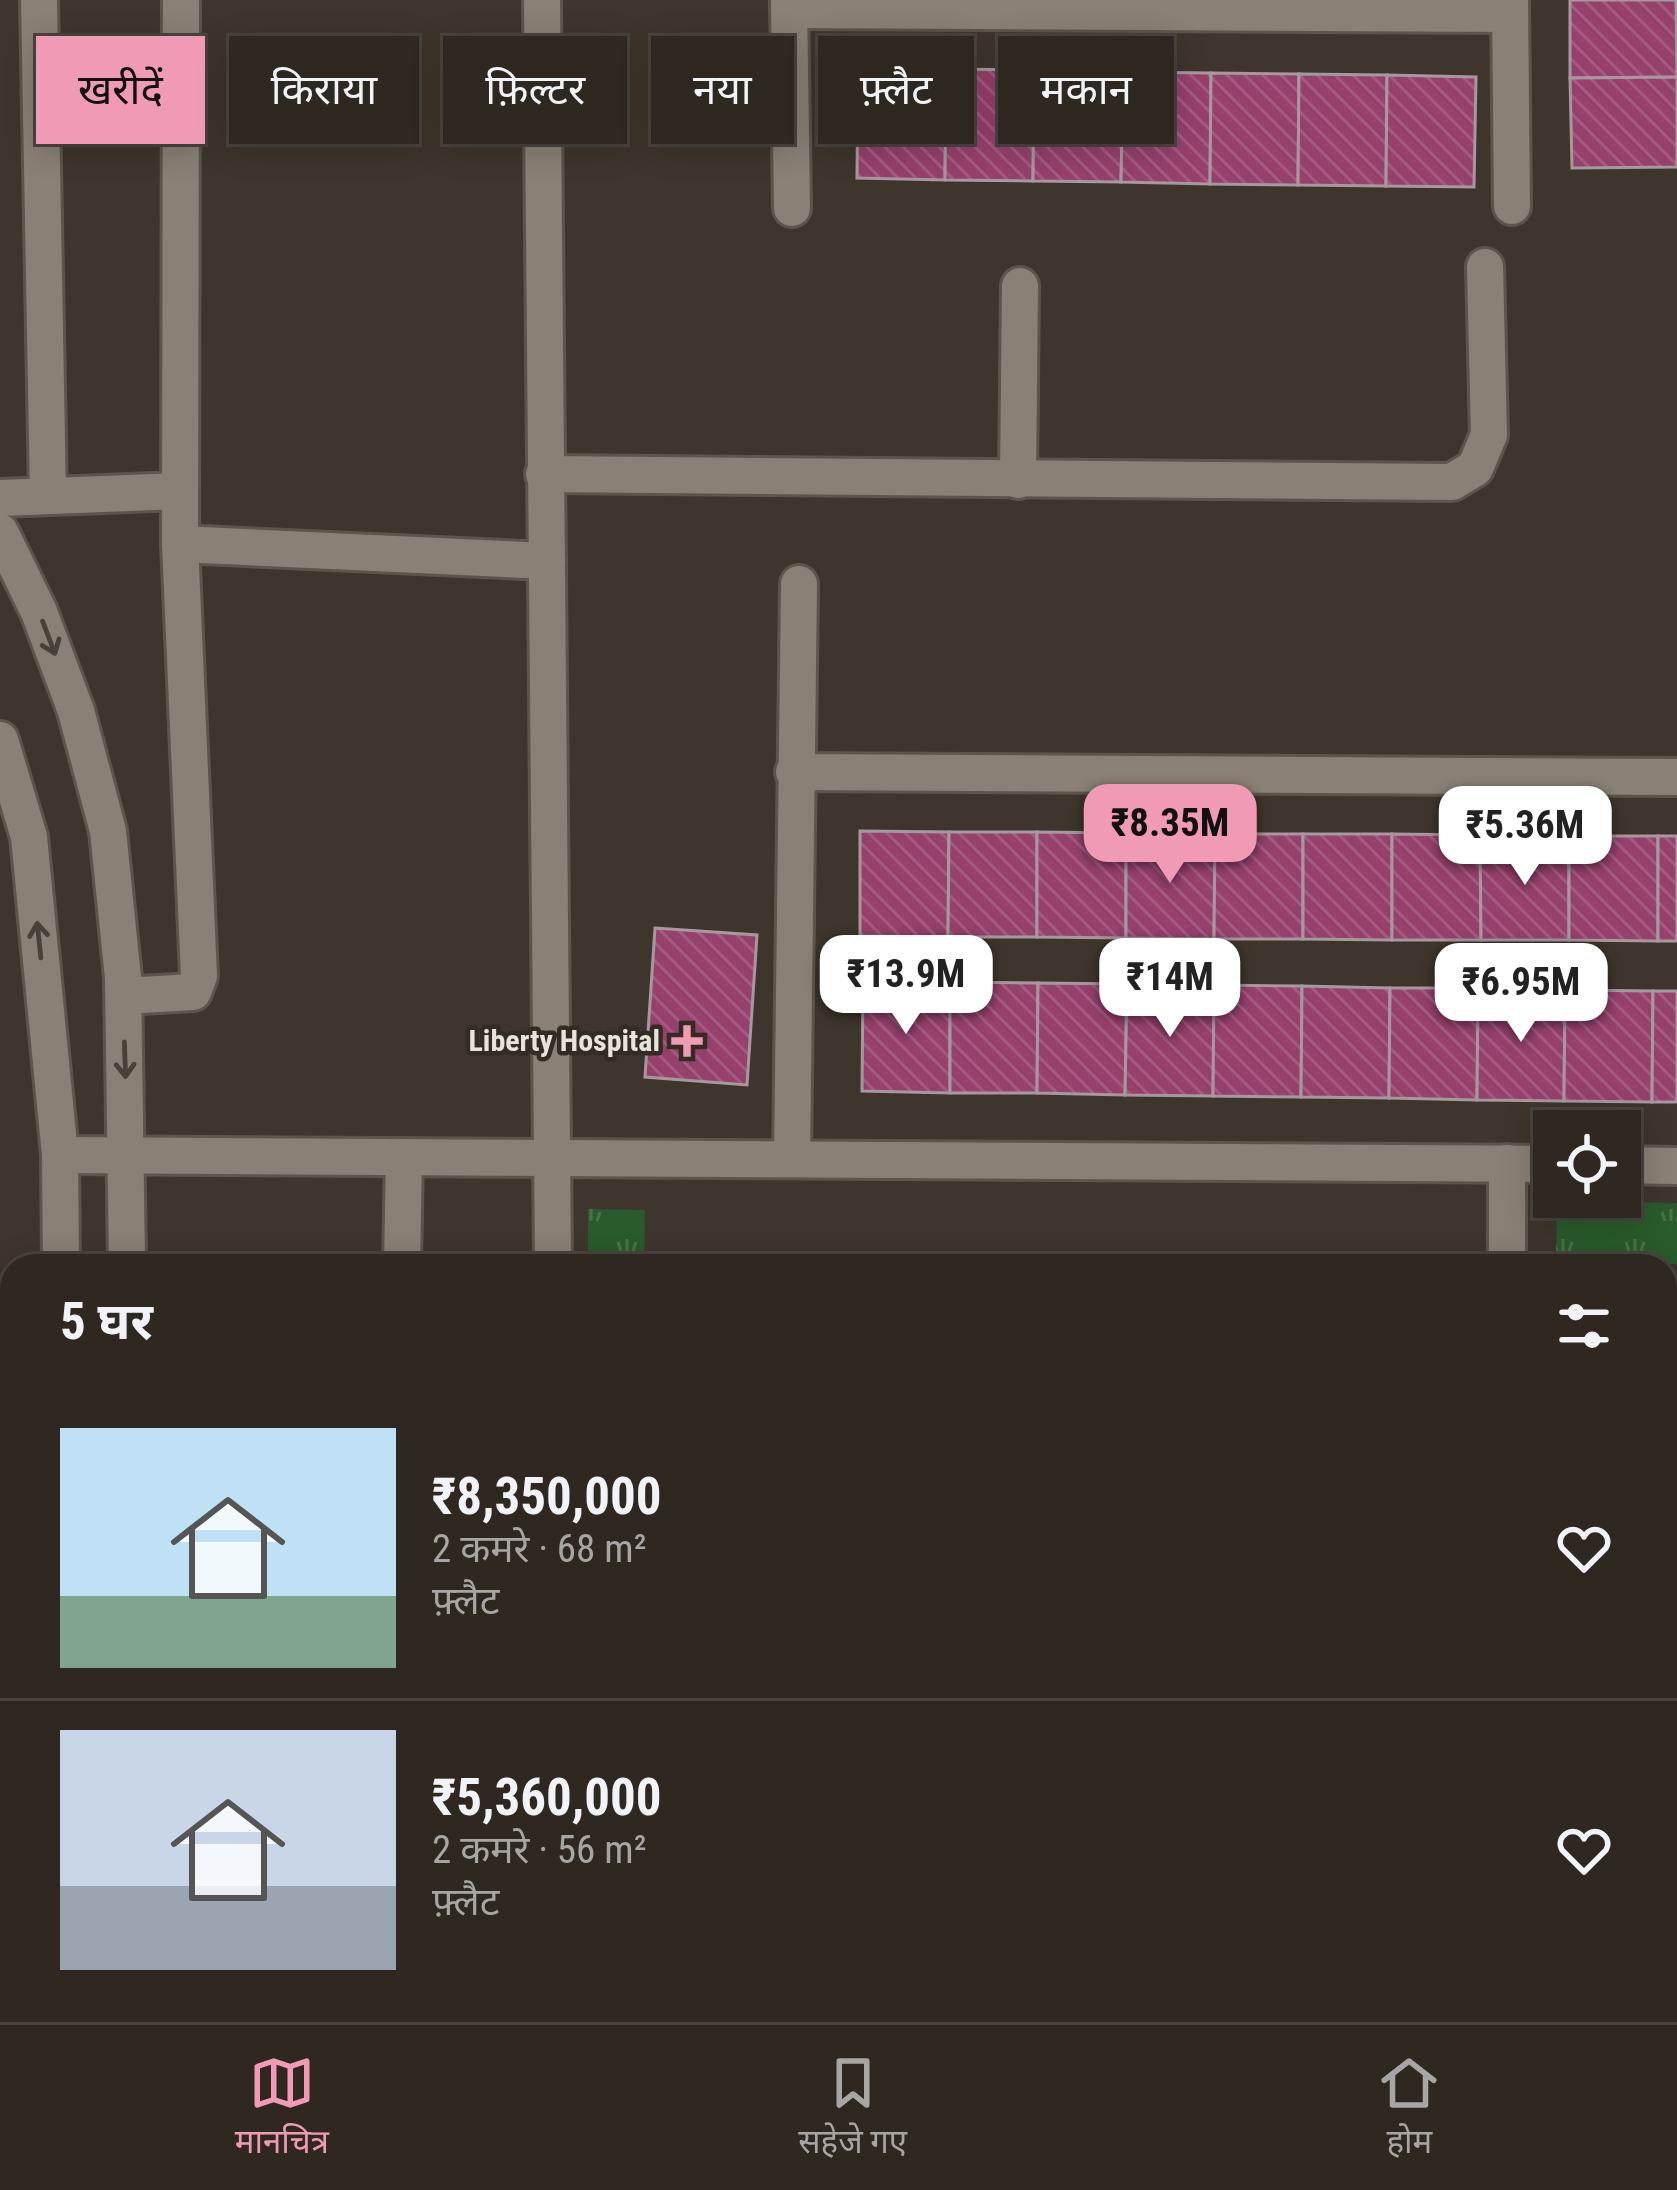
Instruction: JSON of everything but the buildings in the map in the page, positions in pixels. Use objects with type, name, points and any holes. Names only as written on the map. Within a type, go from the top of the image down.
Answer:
[{"type":"street","points":[[39,0],[48,496]]},
{"type":"street","points":[[124,996],[193,992],[200,976],[180,544],[181,0]]},
{"type":"street","points":[[542,0],[553,1254]]},
{"type":"street","points":[[793,208],[789,5],[1510,7],[1512,206]]},
{"type":"street","points":[[544,474],[1452,482],[1475,467],[1489,435],[1484,267]]},
{"type":"street","points":[[1018,480],[1020,286]]},
{"type":"street","points":[[0,498],[180,491]]},
{"type":"street","points":[[0,532],[39,613],[97,776],[124,996],[128,1254]]},
{"type":"street","points":[[180,544],[547,561]]},
{"type":"street","points":[[792,1159],[799,584]]},
{"type":"street","points":[[0,740],[29,837],[60,1155],[61,1254]]},
{"type":"street","points":[[794,772],[1677,777]]},
{"type":"street","points":[[60,1155],[1533,1164]]},
{"type":"street","points":[[402,1254],[404,1157]]},
{"type":"street","points":[[1507,1163],[1508,1254]]},
{"type":"street","points":[[1641,1165],[1677,1166]]},
{"type":"green space","points":[[1641,1202],[1677,1203],[1677,1254],[1556,1254],[1557,1218],[1641,1218]]},
{"type":"green space","points":[[588,1209],[645,1210],[644,1254],[588,1254]]},
{"type":"place","name":"Liberty Hospital","points":[[687,1041]]}]
